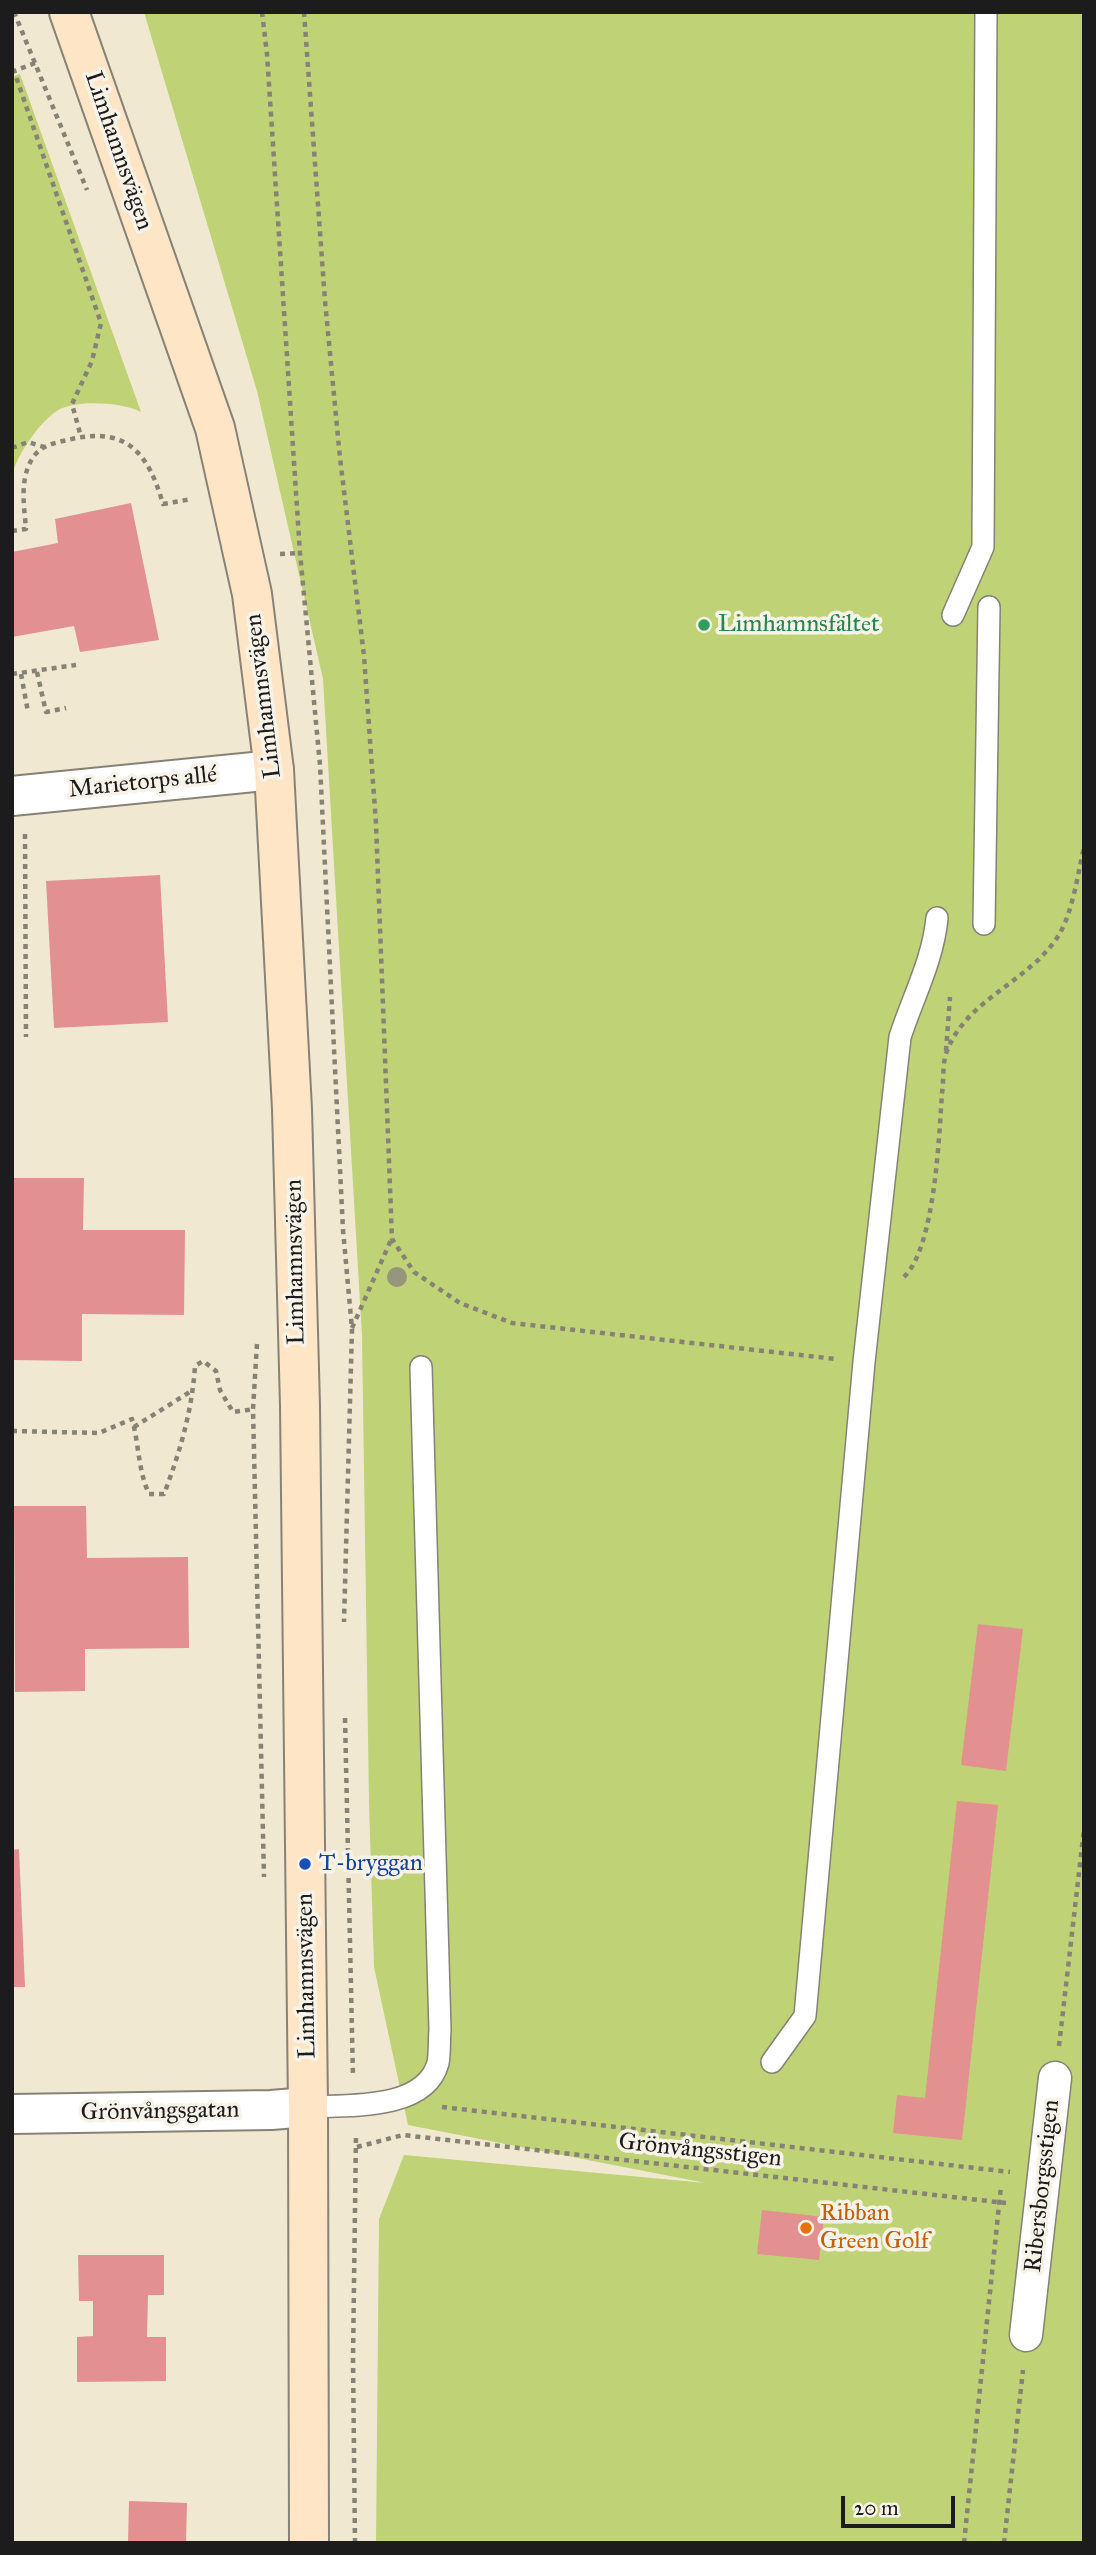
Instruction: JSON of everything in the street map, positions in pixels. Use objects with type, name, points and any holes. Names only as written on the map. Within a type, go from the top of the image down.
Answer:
[{"type":"main road","name":"Limhamnsvägen","points":[[69,12],[215,428],[252,594],[274,770],[292,1109],[300,1406],[308,2107],[309,2543]]},
{"type":"street","name":"Marietorps allé","points":[[18,795],[274,770]]},
{"type":"street","name":"Ribersborgsstigen","points":[[1026,2335],[1055,2078]]},
{"type":"street","name":"Grönvångsgatan","points":[[12,2114],[271,2110],[308,2107]]},
{"type":"lane","points":[[953,615],[983,547],[986,12]]},
{"type":"lane","points":[[984,924],[989,607]]},
{"type":"lane","points":[[772,2062],[805,2016],[864,1363],[900,1037],[912,999],[930,959],[937,918]]},
{"type":"lane","points":[[308,2107],[384,2102],[408,2096],[425,2087],[438,2064],[440,2030],[421,1367]]},
{"type":"path","points":[[14,12],[88,191]]},
{"type":"path","points":[[262,12],[300,553],[320,765],[344,1230],[352,1328],[344,1628]]},
{"type":"path","points":[[304,12],[331,366],[364,656],[376,824],[392,1239],[352,1328]]},
{"type":"path","points":[[18,21],[28,18]]},
{"type":"path","points":[[35,63],[14,71],[101,323],[92,361],[72,404],[81,437]]},
{"type":"path","points":[[12,531],[26,529],[24,484],[35,454],[44,447],[81,437],[107,437],[135,449],[152,469],[163,505],[197,498],[193,487]]},
{"type":"path","points":[[12,448],[29,442],[44,447]]},
{"type":"path","points":[[12,674],[76,665]]},
{"type":"path","points":[[37,672],[46,712],[66,708]]},
{"type":"path","points":[[21,674],[28,712]]},
{"type":"path","points":[[18,795],[26,1037]]},
{"type":"path","points":[[871,1298],[895,1285],[909,1272],[921,1249],[936,1168],[946,1053],[956,1034],[968,1020],[988,1000],[1014,982],[1060,933],[1072,898],[1084,846]]},
{"type":"path","points":[[392,1239],[414,1272],[460,1303],[512,1323],[864,1363]]},
{"type":"path","points":[[257,1331],[253,1409],[264,1890]]},
{"type":"path","points":[[12,1431],[99,1433],[132,1419],[138,1441],[141,1476],[149,1494],[164,1494],[180,1449],[192,1402],[195,1366],[203,1361],[216,1371],[220,1390],[233,1412],[300,1406]]},
{"type":"path","points":[[134,1427],[194,1389]]},
{"type":"path","points":[[345,1708],[357,2147],[355,2543]]},
{"type":"path","name":"Ribersborgsstigen","points":[[1055,2078],[1084,1829]]},
{"type":"path","name":"Grönvångsstigen","points":[[408,2096],[446,2109],[1044,2175]]},
{"type":"path","name":"Grönvångsstigen","points":[[357,2147],[403,2134],[1040,2206]]},
{"type":"path","points":[[964,2543],[1001,2186]]},
{"type":"path","points":[[1003,2543],[1026,2335]]},
{"type":"green space","points":[[144,12],[1084,12],[1084,2543],[376,2543],[379,2219],[404,2155],[706,2183],[408,2125],[374,1967],[362,1336],[323,679],[257,391]]},
{"type":"green space","points":[[20,74],[141,412],[100,403],[78,404],[60,409],[45,421],[30,439],[12,476],[12,77]]},
{"type":"building","points":[[131,503],[159,640],[80,652],[74,626],[12,637],[12,552],[58,543],[55,519]]},
{"type":"building","points":[[160,875],[168,1022],[54,1028],[46,881]]},
{"type":"building","points":[[13,1178],[84,1178],[83,1230],[185,1230],[184,1315],[82,1314],[82,1361],[12,1360]]},
{"type":"building","points":[[14,1506],[86,1506],[87,1558],[188,1557],[189,1648],[85,1649],[85,1691],[15,1692]]},
{"type":"building","points":[[978,1624],[1023,1629],[1006,1771],[961,1765]]},
{"type":"building","points":[[957,1801],[998,1805],[962,2140],[893,2133],[897,2095],[925,2098]]},
{"type":"building","points":[[19,1849],[25,1987],[12,1987],[12,1850]]},
{"type":"building","points":[[762,2210],[824,2217],[819,2260],[757,2254]]},
{"type":"building","points":[[78,2255],[164,2255],[164,2295],[148,2295],[147,2337],[166,2337],[166,2381],[77,2382],[77,2337],[93,2336],[93,2301],[79,2301]]},
{"type":"building","points":[[129,2501],[187,2503],[186,2543],[128,2543]]},
{"type":"place","name":"Limhamnsfältet","points":[[704,625]]},
{"type":"place","name":"T-bryggan","points":[[305,1864]]},
{"type":"place","name":"Ribban Green Golf","points":[[806,2228]]}]
